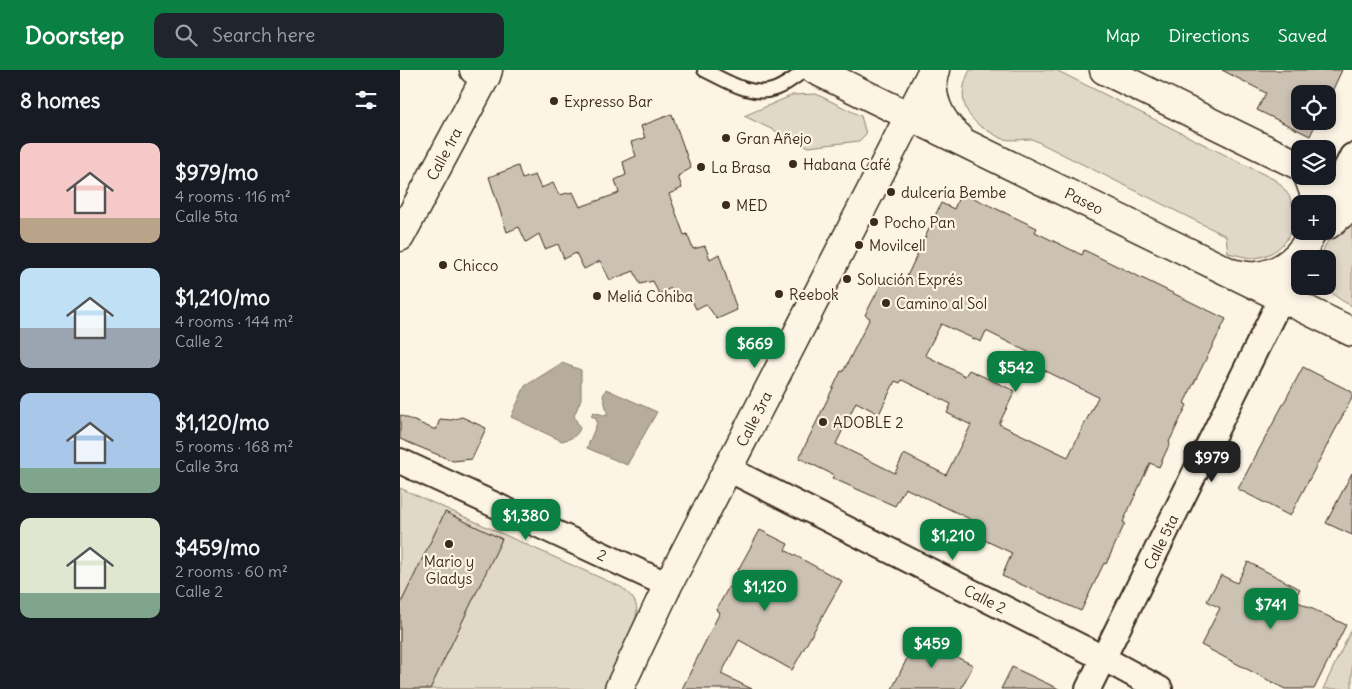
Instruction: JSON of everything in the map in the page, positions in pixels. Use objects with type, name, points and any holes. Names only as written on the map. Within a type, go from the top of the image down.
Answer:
[{"type":"main road","name":"Paseo","points":[[815,70],[1343,327]]},
{"type":"main road","name":"Calle 3ra","points":[[620,689],[668,586],[934,70]]},
{"type":"main road","points":[[934,70],[934,96],[940,116],[953,132],[970,146]]},
{"type":"main road","points":[[1104,70],[1291,164]]},
{"type":"main road","name":"Calle 1ra","points":[[400,238],[483,72]]},
{"type":"main road","points":[[1234,274],[1256,276],[1277,270],[1296,258],[1344,212],[1352,210]]},
{"type":"main road","points":[[1313,295],[1318,307],[1343,327]]},
{"type":"street","points":[[1335,189],[1352,156]]},
{"type":"street","name":"Calle 5ta","points":[[1088,689],[1282,298],[1312,242]]},
{"type":"street","name":"2","points":[[400,461],[668,586]]},
{"type":"street","name":"Calle 2","points":[[728,469],[1103,658],[1160,689]]},
{"type":"lane","points":[[704,70],[746,90],[760,92],[775,89],[805,70]]},
{"type":"shaded area","points":[[970,70],[1056,70],[1277,181],[1291,200],[1291,231],[1281,246],[1265,256],[1252,258],[1228,253],[1226,236],[1032,139],[1004,139],[981,127],[969,114],[965,106],[963,98]]},
{"type":"shaded area","points":[[816,94],[861,116],[866,134],[859,141],[809,147],[744,116],[793,95]]},
{"type":"shaded area","points":[[1352,224],[1352,306],[1334,295],[1336,295],[1336,250],[1323,250],[1329,240],[1336,240],[1336,233]]},
{"type":"shaded area","points":[[562,363],[581,370],[581,399],[574,416],[580,428],[579,431],[573,437],[562,441],[511,417],[525,386]]},
{"type":"shaded area","points":[[606,389],[657,412],[627,465],[587,448],[597,423],[596,418],[591,416],[593,412],[607,416],[603,396]]},
{"type":"shaded area","points":[[400,488],[621,587],[629,594],[636,604],[636,618],[605,689],[400,689]]},
{"type":"shaded area","points":[[1352,628],[1352,689],[1323,689]]},
{"type":"building","points":[[1222,70],[1342,70],[1335,85],[1291,85],[1291,127],[1257,110],[1266,93]]},
{"type":"building","points":[[672,114],[691,168],[678,176],[682,188],[669,194],[684,235],[687,234],[693,249],[705,246],[710,259],[719,254],[737,310],[717,319],[706,304],[696,309],[689,294],[677,301],[671,288],[659,294],[653,281],[640,284],[634,271],[610,280],[600,261],[584,269],[576,253],[564,259],[558,244],[545,249],[539,234],[526,242],[519,227],[507,232],[489,177],[518,166],[522,179],[535,175],[541,188],[553,183],[559,195],[573,192],[580,207],[619,193],[615,180],[626,175],[623,162],[636,156],[631,142],[645,138],[641,126]]},
{"type":"building","points":[[1298,130],[1313,130],[1310,136]]},
{"type":"building","points":[[961,192],[1037,228],[1035,232],[1082,255],[1084,250],[1226,319],[1184,403],[1187,405],[1159,467],[1150,463],[1106,564],[1104,563],[1081,611],[1002,576],[1012,553],[967,532],[972,520],[905,488],[895,506],[832,478],[834,475],[799,458],[841,371],[843,372],[870,318],[865,315],[885,277],[903,285],[941,203],[954,209]],"holes":[[[941,324],[981,342],[986,331],[1030,353],[1026,361],[1098,397],[1068,457],[999,424],[1015,391],[969,370],[965,376],[925,355]],[[902,380],[951,404],[947,413],[971,425],[946,475],[904,454],[895,473],[836,444],[856,402],[879,414],[895,381],[900,383]]]},
{"type":"building","points":[[1303,367],[1352,392],[1352,398],[1290,516],[1238,489]]},
{"type":"building","points":[[400,415],[436,430],[440,419],[451,420],[462,417],[486,428],[472,459],[453,461],[400,439]]},
{"type":"building","points":[[1352,473],[1352,535],[1326,523]]},
{"type":"building","points":[[445,512],[502,539],[430,689],[400,689],[400,605]]},
{"type":"building","points":[[760,530],[788,544],[785,550],[842,581],[792,670],[739,640],[721,674],[752,689],[682,689],[720,612],[716,610]]},
{"type":"building","points":[[1248,562],[1300,589],[1294,600],[1346,625],[1314,689],[1285,689],[1201,645],[1220,608],[1207,601],[1221,575],[1237,583]]},
{"type":"building","points":[[917,638],[973,665],[961,689],[892,689]]},
{"type":"building","points":[[1012,667],[1059,689],[1001,689]]},
{"type":"place","name":"Expresso Bar","points":[[554,101]]},
{"type":"place","name":"Gran Añejo","points":[[726,138]]},
{"type":"place","name":"Habana Café","points":[[793,164]]},
{"type":"place","name":"La Brasa","points":[[701,167]]},
{"type":"place","name":"dulcería Bembe","points":[[891,192]]},
{"type":"place","name":"MED","points":[[726,205]]},
{"type":"place","name":"Pocho Pan","points":[[874,222]]},
{"type":"place","name":"Movilcell","points":[[859,245]]},
{"type":"place","name":"Chicco","points":[[443,265]]},
{"type":"place","name":"Solución Exprés","points":[[847,279]]},
{"type":"place","name":"Reebok","points":[[779,294]]},
{"type":"place","name":"Meliá Cohiba","points":[[597,296]]},
{"type":"place","name":"Camino al Sol","points":[[886,303]]},
{"type":"place","name":"ADOBLE 2","points":[[823,422]]},
{"type":"place","name":"Mario y Gladys","points":[[449,544]]}]
